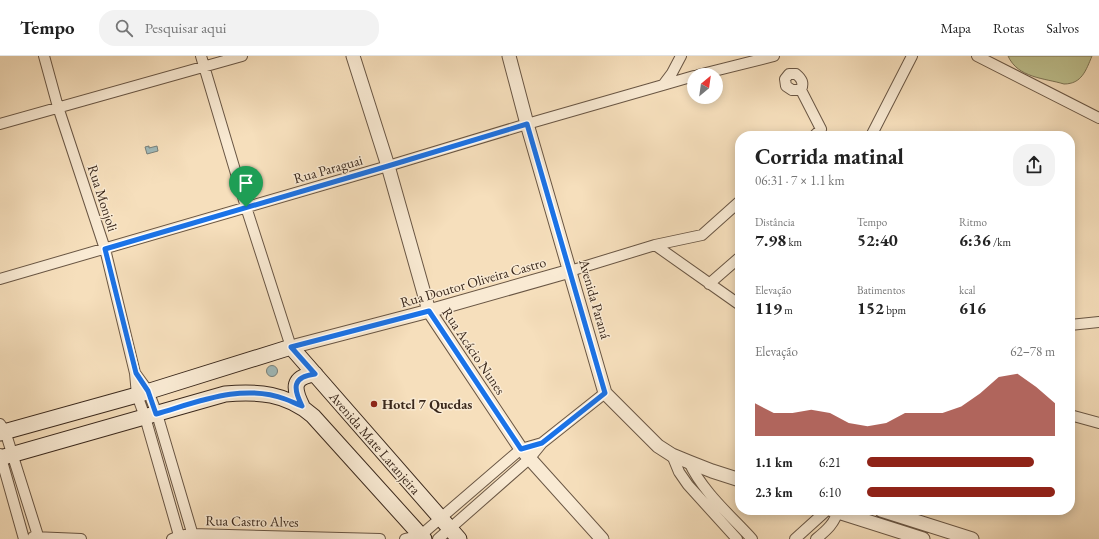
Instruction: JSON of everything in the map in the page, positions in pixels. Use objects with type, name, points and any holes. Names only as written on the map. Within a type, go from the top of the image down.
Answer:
[{"type":"main road","name":"Avenida Mate Laranjeira","points":[[291,347],[450,529]]},
{"type":"main road","points":[[2,429],[142,393],[291,347]]},
{"type":"main road","points":[[302,406],[296,394],[296,386],[300,379],[305,376],[315,374]]},
{"type":"main road","points":[[3,456],[151,416],[225,394],[267,394],[284,398],[302,406]]},
{"type":"main road","name":"Avenida Mate Laranjeira","points":[[302,406],[313,416],[422,537]]},
{"type":"street","name":"Rua Monjoli","points":[[44,56],[58,107],[105,249],[142,393],[193,536]]},
{"type":"street","points":[[201,56],[246,207],[291,347]]},
{"type":"street","points":[[0,124],[242,56]]},
{"type":"street","name":"Rua Acácio Nunes","points":[[353,56],[388,166],[429,311],[525,454],[602,539]]},
{"type":"street","name":"Avenida Paraná","points":[[509,56],[527,124],[605,393],[658,446],[672,455],[735,478]]},
{"type":"street","points":[[663,85],[672,73],[681,56]]},
{"type":"street","points":[[723,69],[774,56]]},
{"type":"street","points":[[874,131],[912,56]]},
{"type":"street","points":[[977,56],[1099,118]]},
{"type":"street","name":"Rua Paraguai","points":[[0,279],[687,78]]},
{"type":"street","points":[[801,90],[821,129],[819,131]]},
{"type":"street","name":"Rua Doutor Oliveira Castro","points":[[291,347],[429,311],[655,245],[702,234],[735,205]]},
{"type":"street","points":[[655,245],[735,302]]},
{"type":"street","points":[[709,284],[735,261]]},
{"type":"street","points":[[1075,324],[1099,322]]},
{"type":"street","points":[[438,539],[450,529],[525,454],[542,443],[605,393]]},
{"type":"street","name":"Rua Monjoli","points":[[151,416],[177,538]]},
{"type":"street","points":[[1075,416],[1099,423]]},
{"type":"street","points":[[2,429],[3,456],[24,538],[81,539]]},
{"type":"street","points":[[405,539],[422,537],[450,529],[525,454]]},
{"type":"street","points":[[672,455],[679,472],[688,486],[738,539]]},
{"type":"street","points":[[3,456],[39,538]]},
{"type":"street","points":[[689,462],[694,473],[702,484],[752,539]]},
{"type":"street","points":[[795,539],[827,515]]},
{"type":"street","points":[[816,539],[832,525],[836,519],[835,515]]},
{"type":"street","points":[[849,515],[923,539]]},
{"type":"street","points":[[897,515],[972,539]]},
{"type":"street","name":"Rua Castro Alves","points":[[177,538],[193,536],[380,539]]},
{"type":"green space","points":[[1008,56],[1092,56],[1085,71],[1079,79],[1075,82],[1064,84],[1025,73],[1012,63]]},
{"type":"water","points":[[149,146],[149,148],[157,146],[158,151],[147,154],[145,147]]},
{"type":"water","points":[[272,365],[276,367],[278,371],[276,375],[272,377],[268,375],[266,371],[268,367]]},
{"type":"place","name":"Hotel 7 Quedas","points":[[374,404]]},
{"type":"route","points":[[527,124],[605,393],[542,443],[521,449],[429,311],[291,347],[315,374],[305,376],[300,379],[296,386],[296,394],[302,406],[284,398],[267,394],[225,394],[156,414],[148,391],[136,373],[105,249],[246,207],[527,124]]}]
